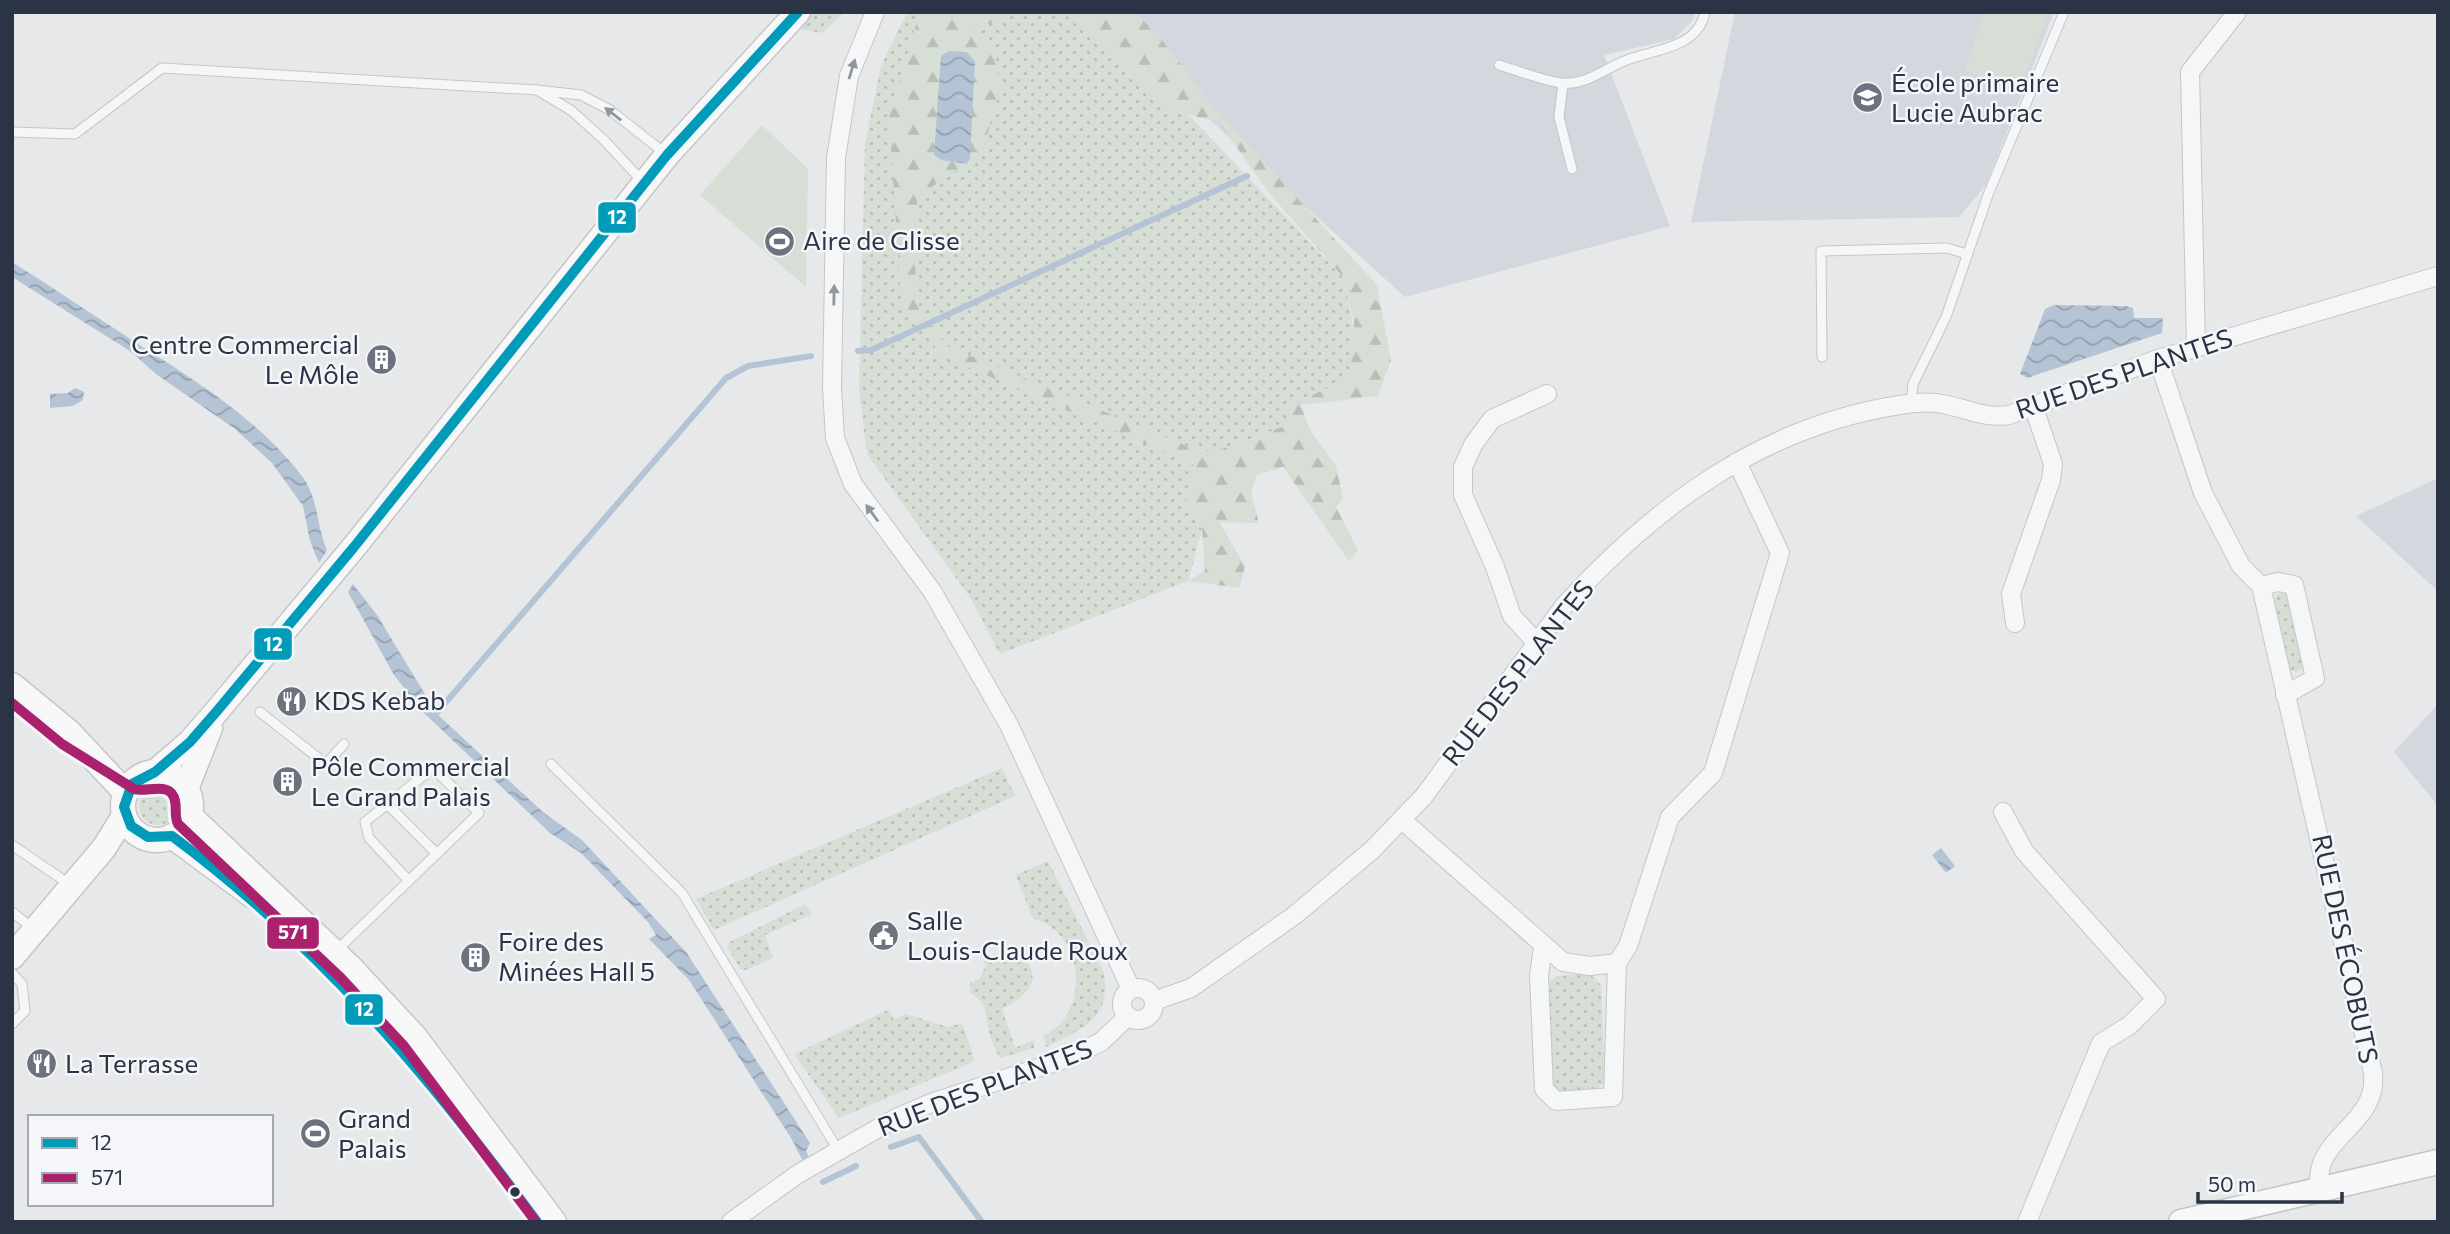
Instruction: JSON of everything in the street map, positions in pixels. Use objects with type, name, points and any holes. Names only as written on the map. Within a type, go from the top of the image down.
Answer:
[{"type":"main road","points":[[12,957],[76,883],[136,789],[190,742],[217,711],[354,547],[667,155],[798,12]]},
{"type":"main road","points":[[12,685],[136,789]]},
{"type":"main road","points":[[186,789],[217,711]]},
{"type":"main road","points":[[76,883],[110,854],[143,837],[162,839],[172,836],[180,831],[190,815],[190,800],[186,789],[173,776],[136,789]]},
{"type":"main road","points":[[136,789],[128,824],[143,837]]},
{"type":"main road","points":[[190,815],[329,957],[415,1037],[554,1222]]},
{"type":"main road","points":[[172,836],[256,898],[329,957],[403,1047],[537,1222]]},
{"type":"main road","points":[[2181,1222],[2438,1162]]},
{"type":"street","points":[[875,12],[849,76],[836,158],[835,438],[853,484],[943,609],[1009,725],[1131,989]]},
{"type":"street","points":[[2196,347],[2190,72],[2237,12]]},
{"type":"street","name":"RUE DES PLANTES","points":[[731,1222],[798,1174],[838,1150],[931,1103],[1054,1063],[1101,1042],[1128,1016],[1133,1019],[1146,1017],[1151,1013],[1154,1001],[1191,988],[1295,915],[1372,850],[1424,796],[1536,642],[1581,587],[1661,511],[1737,462],[1783,440],[1847,418],[1911,404],[1941,403],[1990,417],[2009,415],[2158,359],[2438,276]]},
{"type":"street","points":[[2158,359],[2203,493],[2241,566],[2262,586],[2278,582],[2294,585],[2315,678],[2285,695]]},
{"type":"street","points":[[1536,642],[1512,616],[1495,567],[1463,495],[1463,467],[1473,445],[1492,419],[1547,394]]},
{"type":"street","points":[[2015,623],[2011,594],[2051,480],[2053,464],[2033,405]]},
{"type":"street","points":[[1543,946],[1539,976],[1544,1089],[1556,1101],[1613,1097],[1617,963],[1628,946],[1670,817],[1713,773],[1780,554],[1737,462]]},
{"type":"street","name":"RUE DES ÉCOBUTS","points":[[2262,586],[2285,695],[2323,847],[2374,1084],[2367,1108],[2336,1140],[2323,1159],[2318,1176],[2320,1188]]},
{"type":"street","points":[[2003,812],[2024,851],[2156,999],[2130,1025],[2101,1043],[2027,1222]]},
{"type":"street","points":[[1402,820],[1563,962],[1590,966],[1617,963]]},
{"type":"street","points":[[1131,989],[1146,990],[1154,1001]]},
{"type":"street","points":[[1128,1016],[1122,1002],[1131,989]]},
{"type":"lane","points":[[1499,65],[1563,83],[1597,76],[1626,60],[1682,43],[1696,30],[1705,12]]},
{"type":"lane","points":[[1911,404],[1913,384],[1946,317],[1988,195],[2064,12]]},
{"type":"lane","points":[[12,132],[75,134],[162,68],[537,90],[581,96],[610,110],[667,155]]},
{"type":"lane","points":[[1563,83],[1559,117],[1572,169]]},
{"type":"lane","points":[[537,90],[572,111],[604,140],[644,184]]},
{"type":"lane","points":[[1822,357],[1821,251],[1947,248],[1968,254]]},
{"type":"lane","points":[[260,712],[326,764],[344,744]]},
{"type":"lane","points":[[551,764],[682,893],[838,1150]]},
{"type":"lane","points":[[329,957],[479,813],[433,768],[365,822],[369,838],[408,881]]},
{"type":"lane","points":[[387,804],[437,854]]},
{"type":"lane","points":[[12,845],[76,883]]},
{"type":"lane","points":[[12,912],[35,931]]},
{"type":"lane","points":[[12,972],[22,984],[25,1011],[12,1024]]},
{"type":"shaded area","points":[[1091,12],[1695,12],[1693,20],[1674,39],[1604,55],[1670,226],[1405,297]]},
{"type":"shaded area","name":"École primaire Lucie Aubrac","points":[[1735,12],[2054,12],[1986,185],[1959,217],[1691,222]]},
{"type":"shaded area","points":[[2438,478],[2438,591],[2356,516]]},
{"type":"shaded area","points":[[2438,704],[2438,806],[2394,752]]},
{"type":"green space","points":[[814,12],[845,12],[822,33],[800,29]]},
{"type":"green space","points":[[907,12],[1080,12],[1148,72],[1342,276],[1351,316],[1354,346],[1352,360],[1348,373],[1340,382],[1290,406],[1286,426],[1214,452],[1186,501],[1202,530],[1188,581],[1000,654],[971,599],[867,454],[859,390],[865,143],[881,66]]},
{"type":"green space","points":[[920,12],[1025,12],[970,30],[991,43],[1001,87],[981,156],[917,196],[915,303],[947,346],[1194,449],[1214,452],[1285,426],[1290,406],[1340,382],[1351,368],[1354,322],[1342,276],[1268,192],[1219,122],[1172,111],[1063,12],[1133,12],[1156,32],[1207,100],[1377,285],[1391,360],[1378,396],[1301,405],[1310,430],[1336,466],[1343,499],[1336,507],[1358,550],[1349,561],[1283,467],[1257,475],[1251,493],[1259,523],[1219,522],[1245,566],[1239,588],[1188,581],[1205,571],[1202,530],[1186,501],[1193,464],[942,356],[901,302],[889,113]]},
{"type":"green space","points":[[1985,12],[2048,12],[2021,89],[1965,71]]},
{"type":"green space","name":"Aire de Glisse","points":[[762,125],[808,169],[806,287],[700,195]]},
{"type":"green space","points":[[2287,593],[2304,662],[2303,669],[2296,672],[2288,668],[2275,600],[2276,594]]},
{"type":"green space","points":[[1002,768],[1015,796],[714,930],[696,899]]},
{"type":"green space","points":[[158,787],[172,792],[177,806],[172,820],[158,825],[144,820],[139,806],[144,792]]},
{"type":"green space","points":[[1048,861],[1104,973],[1105,989],[1103,1002],[1091,1021],[1046,1047],[1043,1036],[1059,1025],[1069,1011],[1075,993],[1076,974],[1072,956],[1064,940],[1051,927],[1033,919],[1016,875]]},
{"type":"green space","points":[[805,904],[812,914],[765,935],[773,958],[746,970],[740,969],[727,947],[730,942]]},
{"type":"green space","points":[[1010,949],[1029,966],[1032,982],[1022,996],[1002,1009],[1015,1048],[1034,1040],[1034,1048],[1000,1058],[990,1034],[985,1009],[970,993],[970,983],[980,978],[986,965],[983,959]]},
{"type":"green space","points":[[1590,974],[1601,985],[1605,1080],[1596,1091],[1558,1093],[1551,1084],[1548,983],[1557,976]]},
{"type":"green space","points":[[888,1010],[894,1020],[906,1014],[948,1027],[962,1023],[975,1061],[839,1118],[794,1054]]},
{"type":"water","points":[[949,51],[967,52],[975,62],[970,158],[967,164],[942,160],[934,155],[941,56]]},
{"type":"water","points":[[12,262],[206,388],[267,438],[302,476],[312,494],[327,550],[319,563],[310,541],[303,506],[272,463],[235,429],[156,374],[130,351],[12,277]]},
{"type":"water","points":[[2054,305],[2126,306],[2133,308],[2134,318],[2163,318],[2162,333],[2027,378],[2020,374],[2045,309]]},
{"type":"water","points":[[75,388],[84,392],[83,400],[73,406],[50,408],[50,394],[68,393]]},
{"type":"water","points":[[353,584],[377,615],[437,714],[544,813],[582,840],[686,952],[810,1143],[806,1151],[809,1157],[803,1161],[791,1138],[689,980],[649,939],[656,935],[648,922],[581,853],[550,833],[422,711],[394,675],[348,592]]},
{"type":"water","points":[[1941,848],[1955,866],[1946,873],[1932,855]]},
{"type":"waterway","points":[[858,351],[871,350],[1247,176]]},
{"type":"waterway","points":[[434,716],[726,378],[748,366],[811,356]]},
{"type":"waterway","points":[[891,1147],[919,1137],[982,1222]]},
{"type":"waterway","points":[[823,1182],[856,1166]]},
{"type":"transit line","name":"12","points":[[537,1222],[455,1114],[369,1015],[324,968],[226,878],[172,836],[148,837],[131,826],[124,807],[132,784],[155,772],[190,742],[217,711],[354,547],[667,155],[798,12]]},
{"type":"transit line","name":"571","points":[[12,703],[62,744],[134,789],[169,791],[175,801],[178,824],[341,978],[404,1046],[536,1222]]},
{"type":"place","name":"École primaire Lucie Aubrac","points":[[1868,98]]},
{"type":"place","name":"Aire de Glisse","points":[[780,241]]},
{"type":"place","name":"Centre Commercial Le Môle","points":[[382,360]]},
{"type":"place","name":"KDS Kebab","points":[[291,701]]},
{"type":"place","name":"Pôle Commercial Le Grand Palais","points":[[288,782]]},
{"type":"place","name":"Salle Louis-Claude Roux","points":[[884,936]]},
{"type":"place","name":"Foire des Minées Hall 5","points":[[475,957]]},
{"type":"place","name":"La Terrasse","points":[[42,1064]]},
{"type":"place","name":"Grand Palais","points":[[315,1134]]}]
